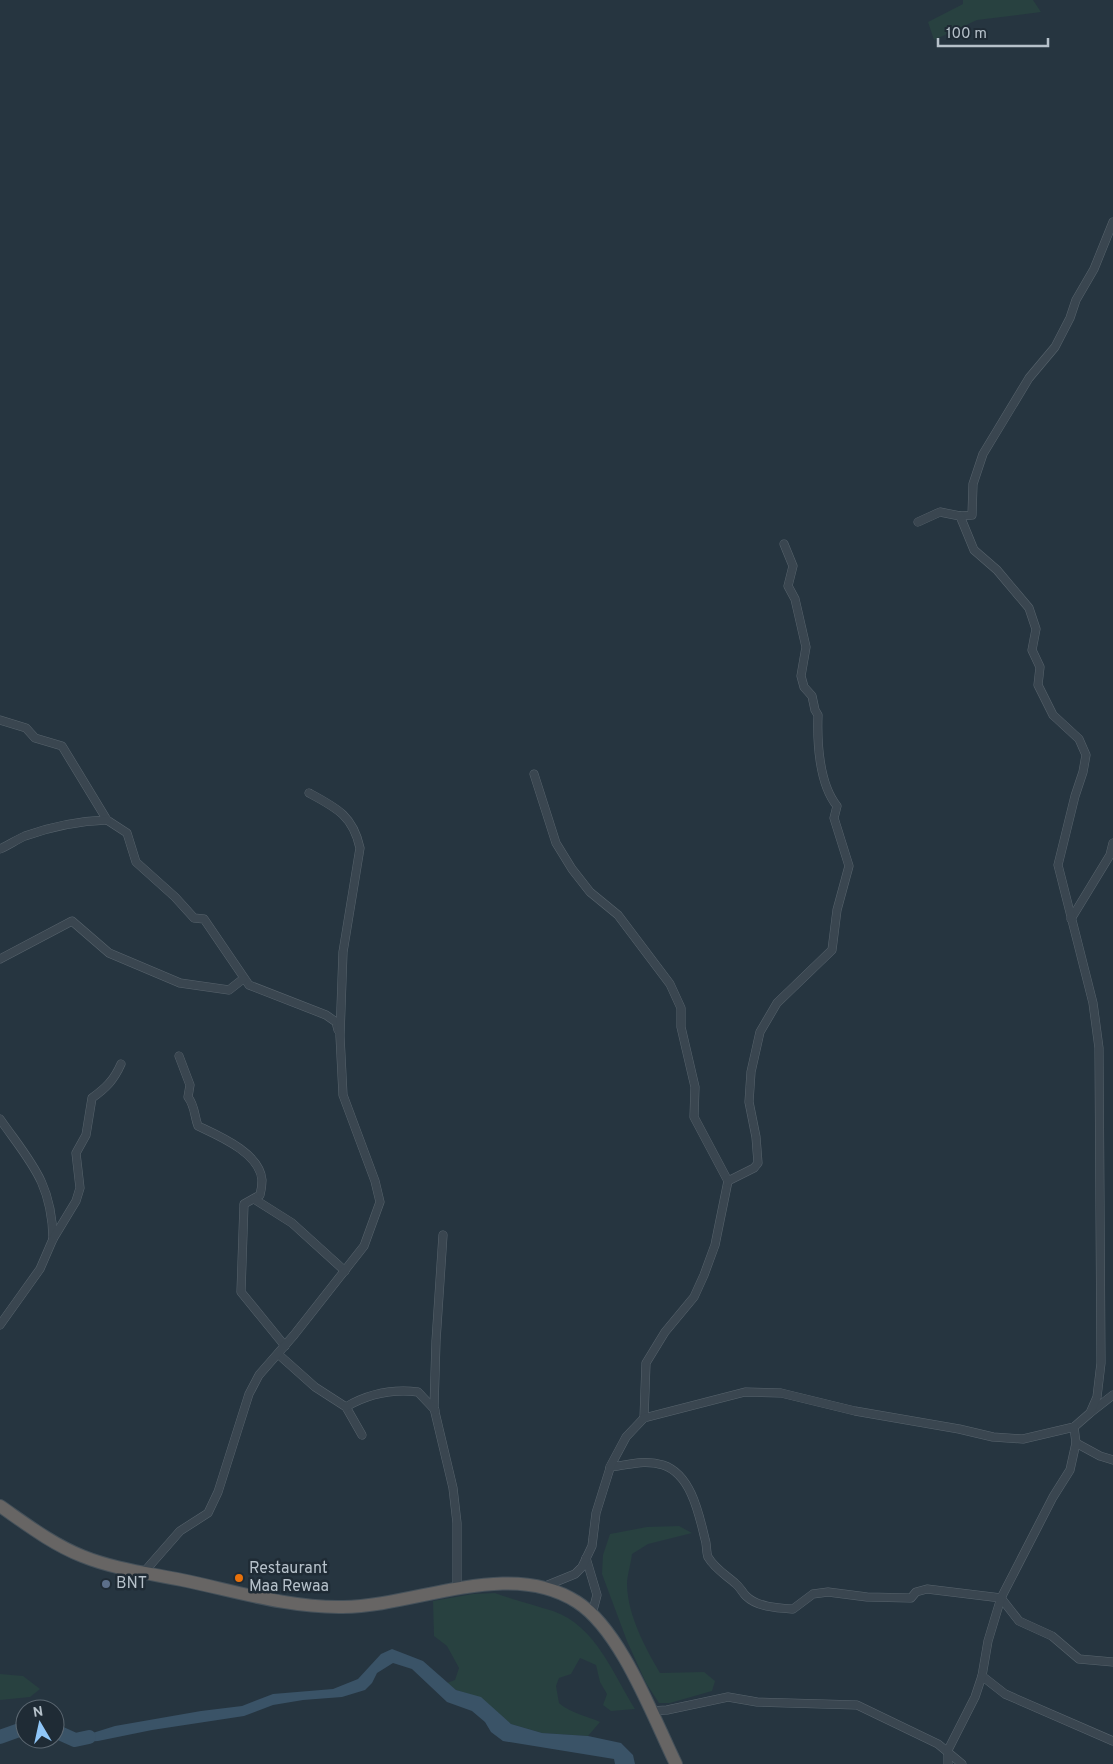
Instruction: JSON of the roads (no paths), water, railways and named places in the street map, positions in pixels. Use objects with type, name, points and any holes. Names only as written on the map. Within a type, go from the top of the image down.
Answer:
[{"type":"highway","points":[[0,1506],[60,1545],[105,1564],[306,1606],[372,1605],[501,1583],[543,1587],[577,1602],[592,1614],[622,1654],[676,1764]]},
{"type":"street","points":[[918,522],[940,512],[960,516],[972,515],[973,484],[982,454],[1029,378],[1054,347],[1070,318],[1076,300],[1094,270],[1113,222]]},
{"type":"street","points":[[960,516],[974,550],[997,570],[1029,608],[1036,629],[1032,650],[1040,667],[1038,685],[1053,715],[1079,740],[1086,755],[1058,865],[1093,1003],[1099,1048],[1101,1363],[1097,1397],[1090,1413]]},
{"type":"street","points":[[728,1181],[754,1168],[758,1163],[756,1137],[749,1102],[751,1072],[760,1032],[777,1003],[832,950],[836,910],[848,866],[834,818],[837,806],[829,796],[817,742],[818,715],[812,696],[804,687],[801,676],[806,647],[794,599],[788,586],[793,566],[784,544]]},
{"type":"street","points":[[0,720],[26,728],[35,738],[62,746],[107,820],[127,833],[136,862],[175,897],[194,918],[204,919],[243,979],[250,986],[326,1015],[336,1022],[340,1036]]},
{"type":"street","points":[[534,774],[556,843],[572,870],[590,892],[618,915],[670,984],[681,1008],[680,1027],[687,1061],[696,1087],[694,1117],[728,1181],[716,1245],[704,1275],[694,1297],[666,1332],[646,1363],[644,1418]]},
{"type":"street","points":[[144,1572],[180,1531],[208,1513],[218,1492],[249,1394],[259,1375],[285,1346],[364,1246],[380,1202],[376,1181],[343,1095],[340,1036],[343,952],[360,848],[357,833],[348,818],[332,805],[310,793]]},
{"type":"street","points":[[0,849],[24,837],[42,832],[88,821],[107,820]]},
{"type":"street","points":[[1071,919],[1110,855],[1113,843]]},
{"type":"street","points":[[0,960],[72,921],[109,953],[180,983],[229,990],[243,979]]},
{"type":"street","points":[[179,1056],[190,1086],[188,1096],[194,1104],[194,1115],[198,1126],[240,1148],[257,1165],[262,1179],[260,1195],[244,1204],[241,1292],[285,1346]]},
{"type":"street","points":[[0,1325],[40,1270],[53,1239],[76,1201],[80,1188],[76,1153],[86,1135],[92,1098],[107,1088],[116,1076],[121,1064]]},
{"type":"street","points":[[0,1119],[38,1171],[50,1206],[53,1239]]},
{"type":"street","points":[[254,1199],[292,1223],[345,1271]]},
{"type":"street","points":[[443,1235],[436,1341],[435,1410],[452,1488],[457,1523],[457,1590]]},
{"type":"street","points":[[278,1354],[315,1387],[346,1407],[362,1435]]},
{"type":"street","points":[[346,1407],[362,1397],[407,1390],[418,1392],[435,1410]]},
{"type":"street","points":[[543,1587],[575,1574],[586,1558],[592,1546],[596,1513],[610,1467],[626,1437],[644,1418],[752,1392],[781,1393],[855,1411],[993,1437],[1023,1438],[1049,1435],[1074,1427],[1113,1396]]},
{"type":"street","points":[[948,1764],[948,1750],[975,1697],[982,1676],[988,1641],[1001,1598],[1053,1497],[1070,1470],[1076,1443],[1074,1427]]},
{"type":"street","points":[[1076,1443],[1100,1456],[1113,1460]]},
{"type":"street","points":[[610,1467],[641,1461],[651,1462],[666,1466],[682,1478],[691,1493],[702,1524],[708,1556],[722,1575],[736,1584],[747,1597],[765,1606],[793,1609],[813,1594],[828,1592],[868,1597],[911,1598],[916,1592],[927,1589],[1001,1598],[1019,1620],[1052,1636],[1079,1658],[1113,1662]]},
{"type":"street","points":[[586,1558],[597,1595],[592,1614]]},
{"type":"street","points":[[982,1676],[1005,1694],[1113,1741]]},
{"type":"street","points":[[650,1711],[667,1710],[728,1696],[757,1702],[857,1705],[900,1724],[948,1750],[962,1764]]},
{"type":"water","points":[[392,1649],[423,1661],[456,1690],[481,1697],[511,1724],[542,1733],[588,1736],[621,1743],[633,1755],[635,1764],[615,1764],[614,1759],[503,1741],[491,1732],[485,1722],[472,1711],[447,1702],[412,1669],[393,1663],[377,1673],[372,1683],[365,1690],[342,1697],[303,1700],[273,1705],[244,1716],[152,1730],[98,1741],[70,1743],[73,1732],[83,1736],[115,1726],[242,1706],[273,1694],[333,1689],[358,1679],[381,1654]]},
{"type":"waterway","points":[[0,1737],[15,1732]]},
{"type":"waterway","points":[[65,1736],[75,1740],[89,1737]]},
{"type":"place","name":"Restaurant Maa Rewaa","points":[[239,1578]]},
{"type":"place","name":"BNT","points":[[106,1584]]}]
